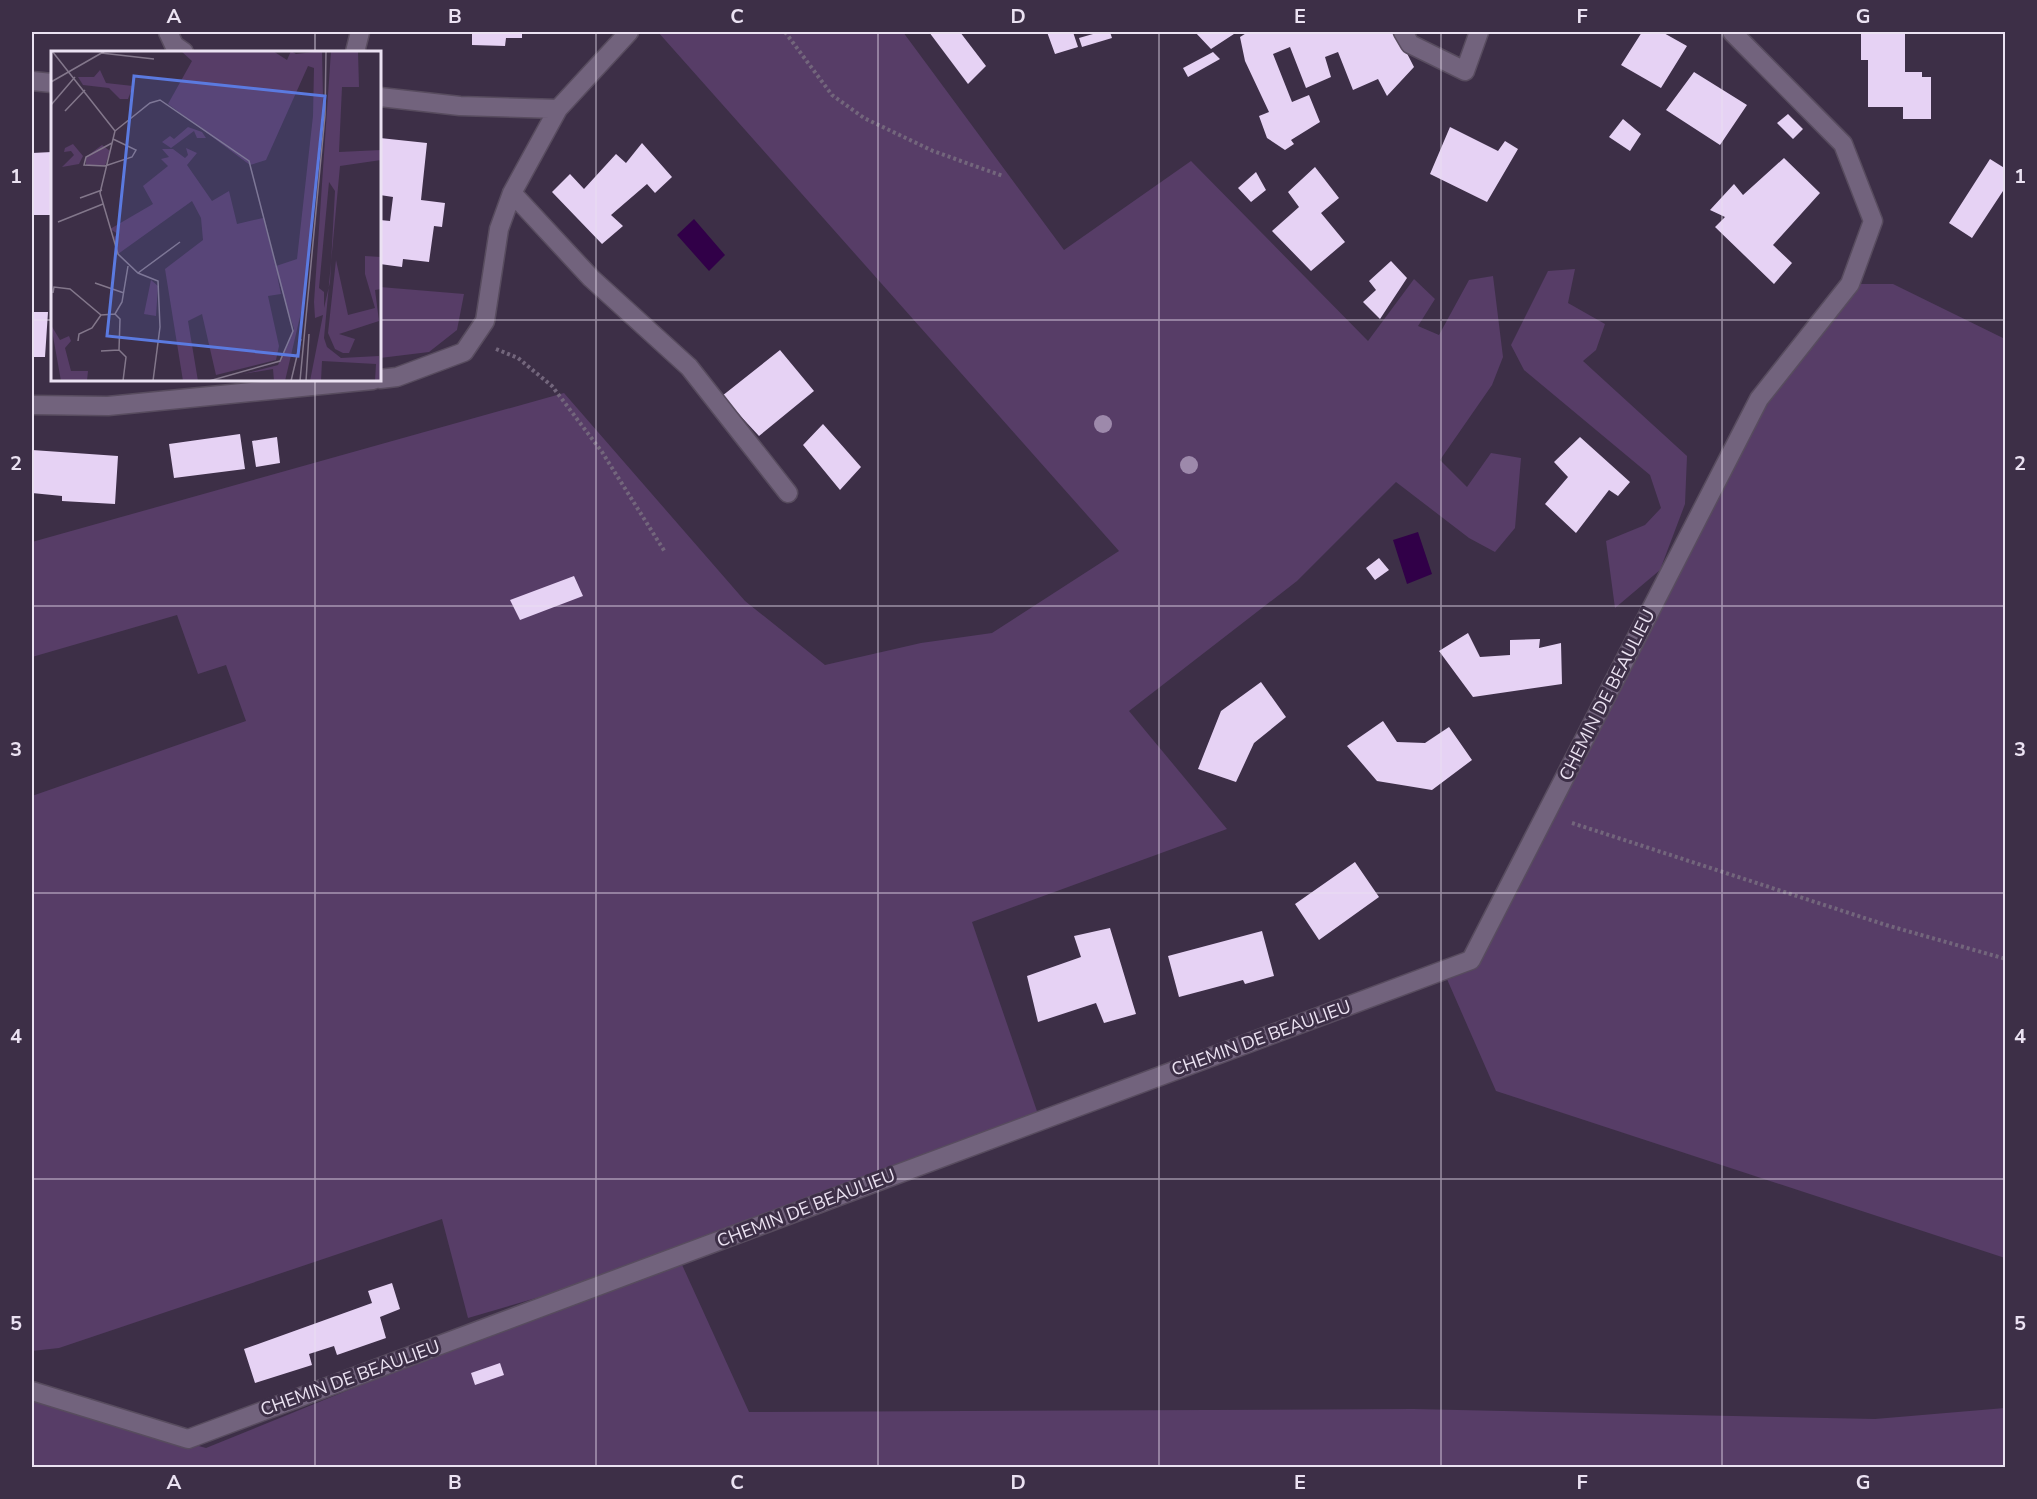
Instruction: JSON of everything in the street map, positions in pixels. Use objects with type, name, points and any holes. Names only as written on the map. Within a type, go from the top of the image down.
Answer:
[{"type":"street","points":[[355,51],[360,32]]},
{"type":"street","points":[[381,379],[397,377],[464,352],[485,321],[499,229],[512,193],[558,109],[629,32]]},
{"type":"street","points":[[1403,32],[1410,44],[1465,71],[1479,32]]},
{"type":"street","name":"CHEMIN DE BEAULIEU","points":[[32,1391],[188,1438],[1471,960],[1759,399],[1850,284],[1873,221],[1843,144],[1732,32]]},
{"type":"street","points":[[32,81],[51,83]]},
{"type":"street","points":[[381,97],[460,105],[558,109]]},
{"type":"street","points":[[512,193],[591,278],[689,367],[788,494]]},
{"type":"street","points":[[32,405],[108,406],[363,381]]},
{"type":"path","points":[[785,32],[832,95],[864,118],[933,151],[1003,176]]},
{"type":"path","points":[[473,339],[518,358],[552,386],[602,452],[665,552]]},
{"type":"path","points":[[1545,814],[1886,925],[2006,959]]},
{"type":"shaded area","points":[[658,32],[903,32],[1064,250],[1191,161],[1368,341],[1414,279],[1435,299],[1418,326],[1439,335],[1469,280],[1493,276],[1503,357],[1492,385],[1440,460],[1467,487],[1491,453],[1521,458],[1515,528],[1495,552],[1469,538],[1396,482],[1297,581],[1129,711],[1227,829],[972,922],[1040,1120],[678,1256],[749,1412],[1413,1409],[1875,1419],[2005,1408],[2005,1467],[54,1468],[32,1465],[32,1400],[206,1448],[670,1259],[468,1318],[442,1219],[59,1348],[32,1351],[32,796],[246,721],[226,665],[198,674],[177,615],[32,657],[32,542],[564,393],[745,601],[825,665],[921,643],[992,633],[1119,551]]},
{"type":"shaded area","points":[[694,219],[725,255],[709,271],[677,235]]},
{"type":"shaded area","points":[[1575,269],[1568,303],[1605,324],[1596,350],[1583,361],[1687,456],[1685,504],[1660,570],[1615,608],[1606,541],[1645,525],[1661,508],[1650,475],[1524,370],[1511,345],[1548,271]]},
{"type":"shaded area","points":[[1850,284],[1893,284],[2005,339],[2005,1258],[1496,1091],[1443,970],[1471,959],[1759,399]]},
{"type":"shaded area","points":[[381,287],[464,294],[457,330],[429,352],[381,358]]},
{"type":"shaded area","points":[[1418,532],[1432,574],[1407,584],[1393,540]]},
{"type":"building","points":[[444,32],[522,32],[522,38],[506,38],[505,46],[472,45],[472,34],[444,34]]},
{"type":"building","points":[[929,32],[960,32],[986,66],[968,84]]},
{"type":"building","points":[[1047,32],[1073,32],[1078,47],[1055,54]]},
{"type":"building","points":[[1092,32],[1110,32],[1112,38],[1082,47],[1079,38],[1093,34]]},
{"type":"building","points":[[1195,32],[1237,32],[1211,49]]},
{"type":"building","points":[[1248,32],[1396,32],[1414,67],[1387,96],[1378,79],[1353,90],[1338,52],[1325,57],[1331,77],[1306,88],[1290,47],[1273,54],[1292,102],[1309,95],[1320,122],[1291,140],[1294,144],[1285,150],[1267,138],[1259,116],[1269,112],[1245,61],[1240,37]]},
{"type":"building","points":[[1642,32],[1662,32],[1687,46],[1661,88],[1621,65]]},
{"type":"building","points":[[1861,32],[1905,32],[1905,72],[1922,72],[1922,77],[1931,77],[1931,119],[1903,119],[1903,107],[1868,107],[1868,60],[1861,60]]},
{"type":"building","points":[[1213,52],[1220,59],[1188,77],[1183,68]]},
{"type":"building","points":[[1694,72],[1747,105],[1720,145],[1666,110]]},
{"type":"building","points":[[1788,114],[1803,129],[1793,139],[1777,123]]},
{"type":"building","points":[[1623,119],[1641,134],[1630,151],[1609,137]]},
{"type":"building","points":[[1450,127],[1498,151],[1505,141],[1518,149],[1487,202],[1430,174]]},
{"type":"building","points":[[381,138],[427,143],[421,200],[445,203],[442,227],[434,226],[429,262],[403,259],[402,267],[381,264],[381,220],[390,221],[393,197],[381,195]]},
{"type":"building","points":[[642,143],[672,177],[655,193],[647,184],[611,215],[623,226],[602,244],[552,192],[570,174],[584,189],[616,154],[626,163]]},
{"type":"building","points":[[51,152],[51,215],[32,215],[32,153]]},
{"type":"building","points":[[1784,158],[1820,193],[1773,245],[1792,263],[1774,284],[1715,227],[1725,217],[1710,210],[1734,184],[1743,195]]},
{"type":"building","points":[[1990,159],[2006,169],[2006,192],[2003,191],[1972,238],[1949,223]]},
{"type":"building","points":[[1315,167],[1339,198],[1321,213],[1345,242],[1311,271],[1272,231],[1299,207],[1288,192]]},
{"type":"building","points":[[1256,172],[1266,190],[1251,202],[1238,188]]},
{"type":"building","points":[[1391,261],[1407,278],[1380,319],[1363,302],[1376,290],[1369,281]]},
{"type":"building","points":[[32,312],[48,312],[45,357],[32,357]]},
{"type":"building","points":[[780,350],[814,391],[759,436],[722,396]]},
{"type":"building","points":[[823,424],[861,467],[840,490],[803,445]]},
{"type":"building","points":[[240,434],[245,469],[174,478],[169,444]]},
{"type":"building","points":[[277,437],[280,463],[256,467],[252,441]]},
{"type":"building","points":[[1580,437],[1630,482],[1618,496],[1609,490],[1576,533],[1545,504],[1568,477],[1554,462]]},
{"type":"building","points":[[32,450],[118,456],[115,504],[62,501],[62,496],[32,493]]},
{"type":"building","points":[[1379,558],[1389,570],[1375,580],[1366,568]]},
{"type":"building","points":[[574,576],[583,596],[520,620],[510,600]]},
{"type":"building","points":[[1468,633],[1480,657],[1510,655],[1510,640],[1540,639],[1539,648],[1561,643],[1562,684],[1473,697],[1439,651]]},
{"type":"building","points":[[1261,682],[1286,717],[1254,743],[1236,782],[1198,769],[1221,711]]},
{"type":"building","points":[[1383,721],[1397,742],[1425,743],[1449,727],[1472,760],[1432,790],[1377,781],[1347,746]]},
{"type":"building","points":[[1355,862],[1379,897],[1319,940],[1295,904]]},
{"type":"building","points":[[1110,928],[1136,1014],[1104,1023],[1096,1003],[1038,1022],[1027,976],[1081,957],[1074,936]]},
{"type":"building","points":[[1262,931],[1274,976],[1245,984],[1243,980],[1179,997],[1168,956]]},
{"type":"building","points":[[392,1283],[400,1309],[380,1317],[386,1338],[337,1355],[334,1346],[309,1354],[312,1365],[255,1383],[244,1349],[372,1303],[368,1291]]},
{"type":"building","points":[[500,1363],[504,1375],[475,1385],[471,1373]]}]
